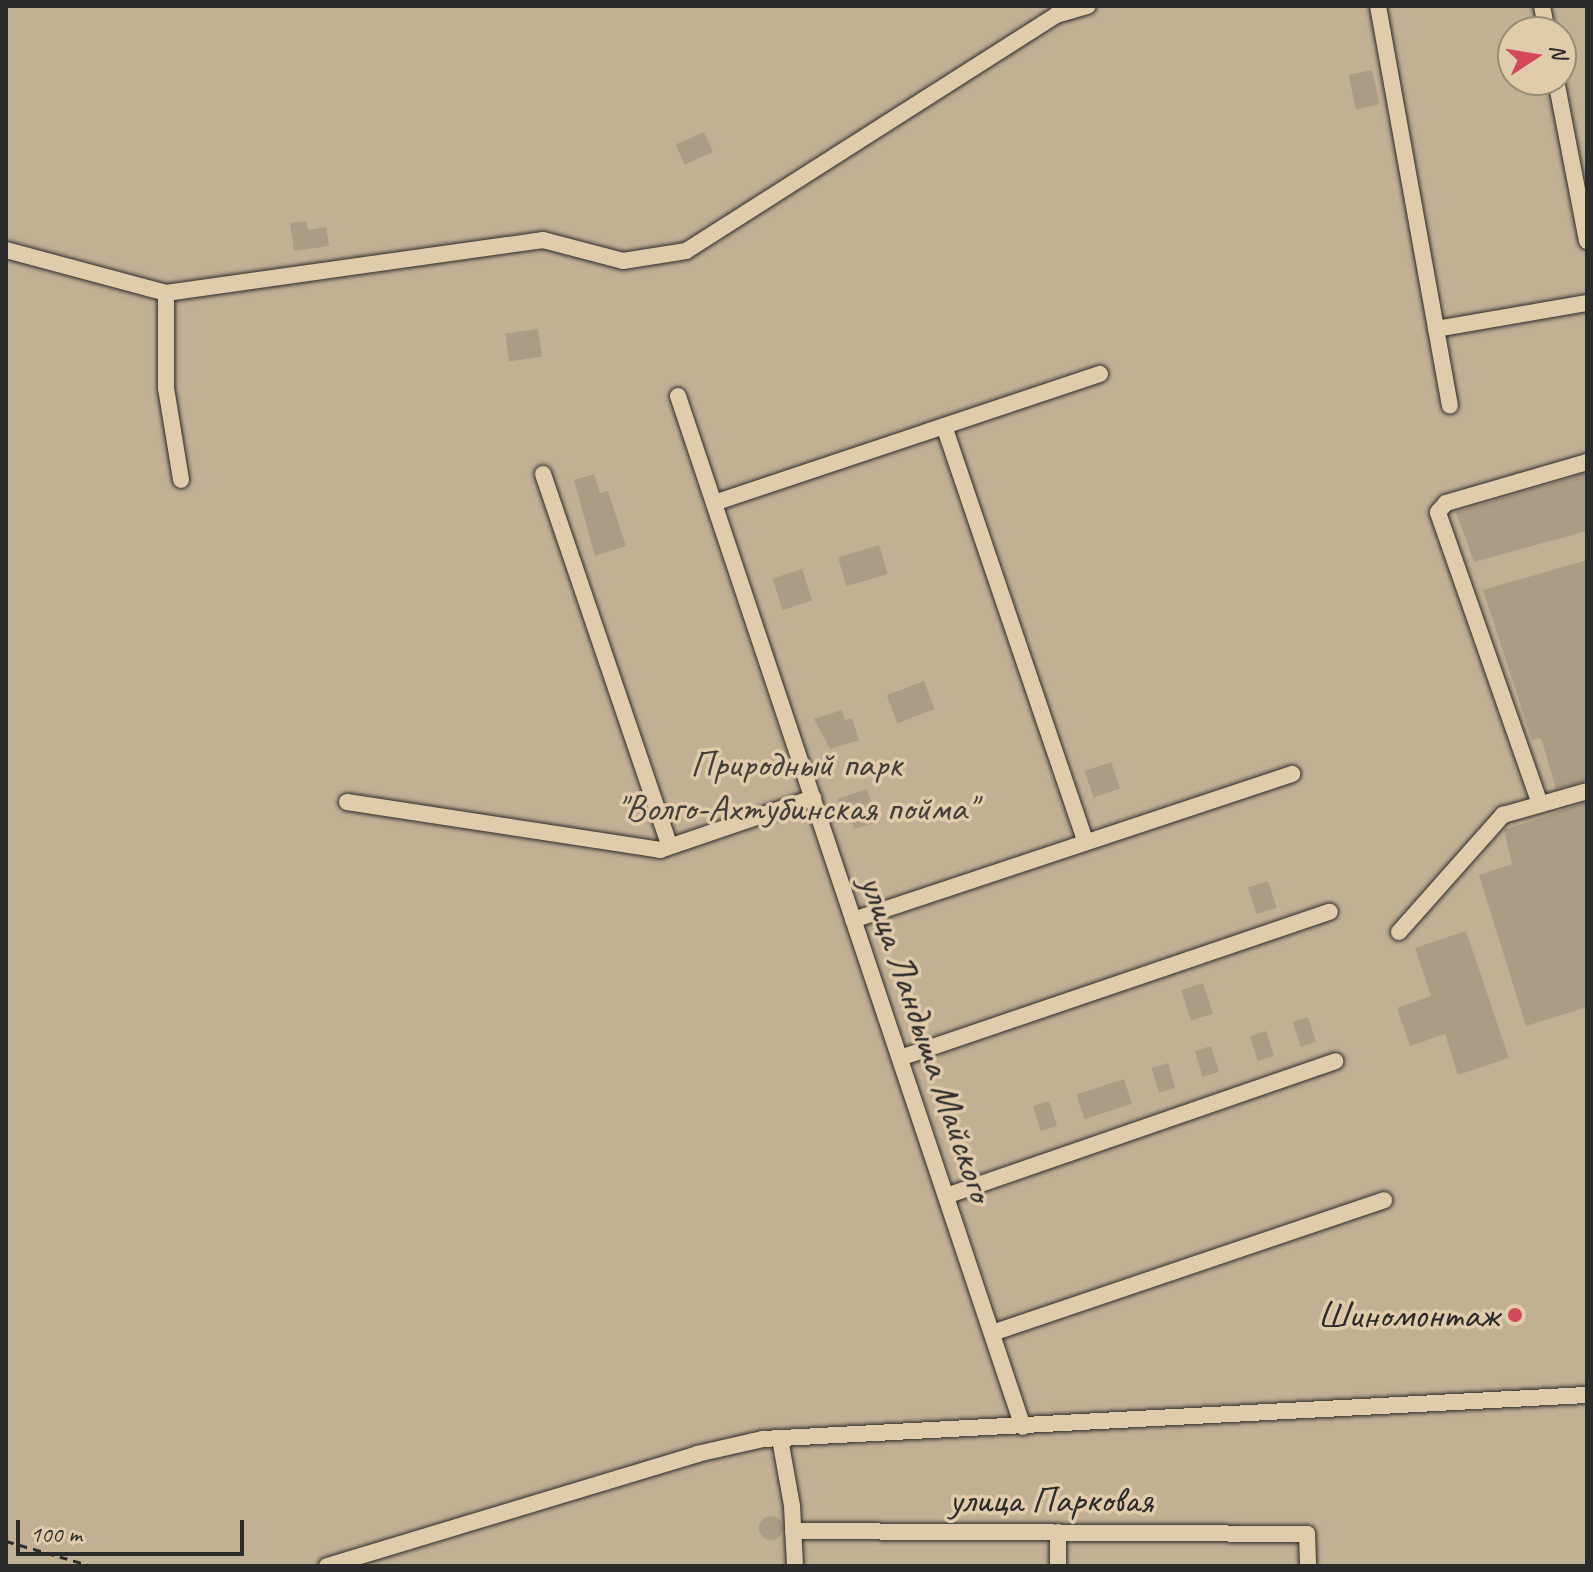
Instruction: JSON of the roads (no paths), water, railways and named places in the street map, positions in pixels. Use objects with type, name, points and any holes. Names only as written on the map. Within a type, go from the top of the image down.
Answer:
[{"type":"street","points":[[6,250],[166,293],[543,240],[623,261],[686,251],[1056,15],[1088,6]]},
{"type":"street","points":[[1378,6],[1450,406]]},
{"type":"street","points":[[1559,96],[1587,241]]},
{"type":"street","points":[[166,293],[166,388],[181,480]]},
{"type":"street","points":[[1436,329],[1587,303]]},
{"type":"street","points":[[714,503],[1100,374]]},
{"type":"street","name":"улица Ландыша Майского","points":[[678,396],[1023,1427]]},
{"type":"street","points":[[944,426],[1086,842]]},
{"type":"street","points":[[1540,804],[1438,512],[1446,503],[1587,462]]},
{"type":"street","points":[[543,474],[670,846]]},
{"type":"street","points":[[853,920],[1292,774]]},
{"type":"street","points":[[1399,932],[1503,815],[1587,791]]},
{"type":"street","points":[[347,802],[660,850],[813,798]]},
{"type":"street","points":[[900,1058],[1330,912]]},
{"type":"street","points":[[946,1196],[1335,1061]]},
{"type":"street","points":[[992,1333],[1384,1200]]},
{"type":"street","points":[[327,1566],[697,1454],[780,1439],[1587,1395]]},
{"type":"street","points":[[780,1439],[795,1566]]},
{"type":"street","name":"улица Парковая","points":[[793,1531],[1307,1534],[1308,1566]]},
{"type":"street","points":[[1058,1532],[1058,1566]]},
{"type":"place","name":"Шиномонтаж","points":[[1515,1315]]},
{"type":"park label","name":"Природный парк \"Волго-Ахтубинская пойма\"","points":[[796,786]]}]
